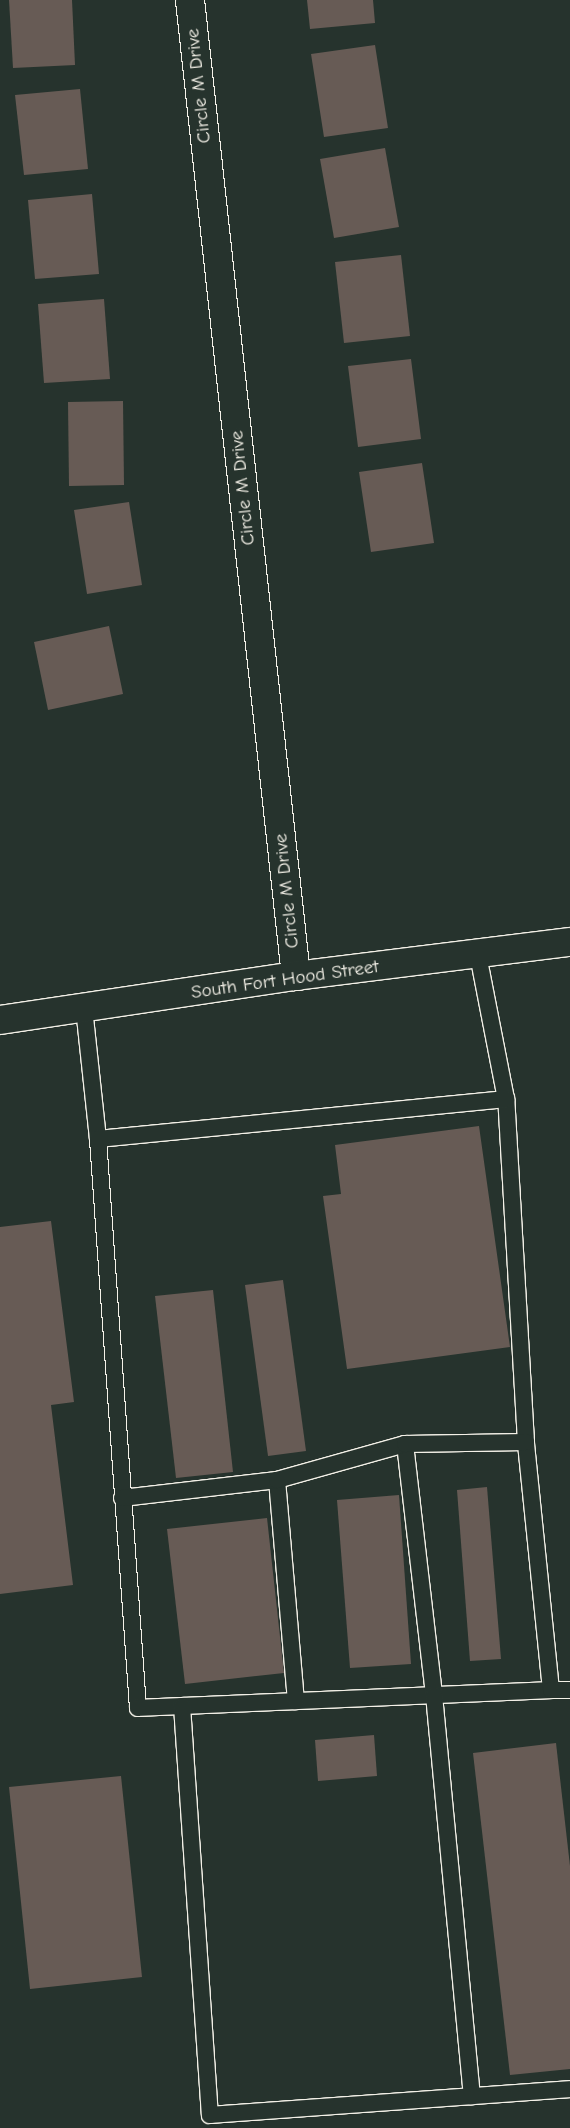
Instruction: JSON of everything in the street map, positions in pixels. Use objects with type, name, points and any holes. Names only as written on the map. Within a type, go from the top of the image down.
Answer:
[{"type":"main road","name":"Circle M Drive","points":[[190,0],[296,976]]},
{"type":"main road","name":"South Fort Hood Street","points":[[0,1020],[296,976],[478,955],[570,942]]},
{"type":"lane","points":[[478,955],[506,1099],[526,1442],[551,1690]]},
{"type":"lane","points":[[84,1008],[98,1139],[138,1708],[570,1690]]},
{"type":"lane","points":[[98,1139],[506,1099]]},
{"type":"lane","points":[[122,1498],[277,1480],[405,1444],[526,1442]]},
{"type":"lane","points":[[405,1444],[434,1695],[472,2096]]},
{"type":"lane","points":[[277,1480],[296,1701]]},
{"type":"lane","points":[[182,1706],[210,2115],[570,2089]]},
{"type":"building","points":[[9,0],[72,0],[75,65],[13,68]]},
{"type":"building","points":[[307,0],[373,0],[375,23],[310,29]]},
{"type":"building","points":[[375,45],[388,128],[324,137],[311,54]]},
{"type":"building","points":[[80,89],[88,169],[24,175],[15,95]]},
{"type":"building","points":[[385,148],[399,227],[334,238],[320,159]]},
{"type":"building","points":[[92,194],[99,274],[35,279],[28,200]]},
{"type":"building","points":[[401,255],[410,336],[344,343],[335,262]]},
{"type":"building","points":[[104,299],[110,379],[44,383],[38,304]]},
{"type":"building","points":[[411,359],[421,439],[358,447],[348,366]]},
{"type":"building","points":[[123,401],[124,485],[69,486],[68,402]]},
{"type":"building","points":[[422,463],[434,543],[371,552],[359,472]]},
{"type":"building","points":[[129,502],[142,585],[87,594],[74,510]]},
{"type":"building","points":[[109,626],[123,694],[48,710],[34,642]]},
{"type":"building","points":[[479,1126],[510,1347],[347,1369],[323,1196],[341,1194],[335,1145]]},
{"type":"building","points":[[51,1221],[74,1402],[51,1405],[73,1585],[0,1594],[0,1227]]},
{"type":"building","points":[[283,1280],[306,1451],[268,1456],[245,1285]]},
{"type":"building","points":[[213,1290],[233,1472],[176,1478],[155,1296]]},
{"type":"building","points":[[487,1487],[501,1659],[470,1661],[457,1490]]},
{"type":"building","points":[[399,1495],[411,1664],[350,1668],[337,1500]]},
{"type":"building","points":[[267,1518],[284,1673],[185,1684],[167,1529]]},
{"type":"building","points":[[374,1735],[377,1776],[318,1781],[315,1740]]},
{"type":"building","points":[[556,1743],[570,1866],[570,2069],[510,2075],[473,1753]]},
{"type":"building","points":[[121,1776],[142,1977],[30,1989],[9,1787]]}]
